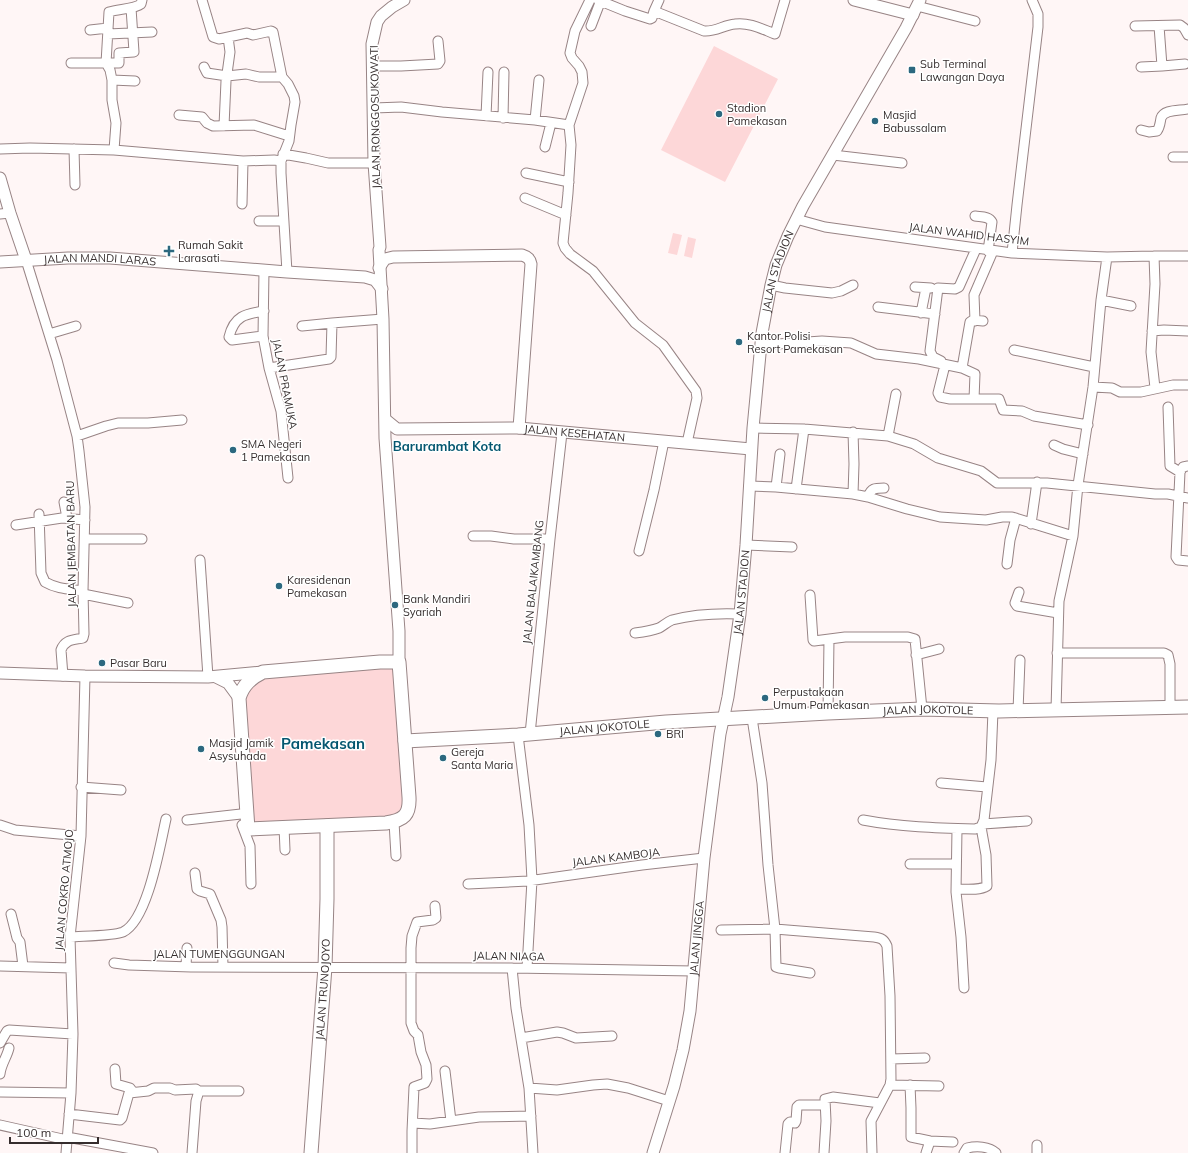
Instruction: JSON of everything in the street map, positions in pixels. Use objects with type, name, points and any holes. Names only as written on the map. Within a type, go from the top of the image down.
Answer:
[{"type":"highway","points":[[399,662],[410,808],[408,813],[404,817],[394,822],[284,827],[246,831],[246,783],[239,698],[241,692],[253,677],[263,672],[326,666],[399,662]]},
{"type":"highway","name":"JALAN JOKOTOLE","points":[[405,741],[524,734],[666,722],[828,713],[922,709],[1018,711],[1188,707]]},
{"type":"highway","name":"JALAN TRUNOJOYO","points":[[312,1153],[324,967],[327,899],[327,826]]},
{"type":"main road","name":"JALAN RONGGOSUKOWATI","points":[[399,662],[399,631],[385,438],[386,420],[382,289],[374,163],[372,44],[377,22],[380,16],[404,0]]},
{"type":"main road","points":[[854,0],[917,7]]},
{"type":"main road","name":"JALAN STADION","points":[[736,719],[728,697],[740,614],[746,545],[751,449],[761,345],[770,285],[776,265],[796,219],[917,7]]},
{"type":"main road","points":[[0,178],[5,213],[26,260]]},
{"type":"main road","points":[[380,247],[384,253],[393,257]]},
{"type":"main road","points":[[364,277],[374,273],[385,259],[393,257],[527,256],[531,264],[519,428]]},
{"type":"main road","name":"JALAN MANDI LARAS","points":[[0,262],[68,258],[110,258],[364,277]]},
{"type":"main road","points":[[364,277],[375,280],[382,289]]},
{"type":"main road","points":[[385,438],[397,428],[386,420]]},
{"type":"main road","name":"JALAN KESEHATAN","points":[[397,428],[519,428],[751,449]]},
{"type":"main road","points":[[0,672],[63,676],[212,677],[263,672]]},
{"type":"main road","points":[[212,677],[228,683],[239,698]]},
{"type":"main road","name":"JALAN JINGGA","points":[[653,1153],[683,1050],[687,1029],[694,971],[704,858],[719,742],[736,719]]},
{"type":"street","points":[[114,150],[116,123],[112,100],[112,80],[110,70],[106,63],[109,12],[138,6],[141,4],[142,0]]},
{"type":"street","points":[[202,0],[213,37],[219,39],[247,33],[253,35],[273,31],[282,77],[288,84],[296,102],[289,141],[282,158],[281,172],[287,272]]},
{"type":"street","points":[[590,0],[576,31],[572,44],[571,56],[582,72],[583,83],[569,125],[571,145],[563,239],[565,248],[570,254],[593,271],[635,323],[663,345],[696,391],[697,398],[692,444]]},
{"type":"street","points":[[591,26],[600,0],[625,11],[652,18],[659,0]]},
{"type":"street","points":[[654,11],[709,32],[735,24],[754,26],[774,34],[785,0]]},
{"type":"street","points":[[1012,253],[1038,28],[1038,14],[1032,0]]},
{"type":"street","points":[[917,7],[975,21]]},
{"type":"street","points":[[71,63],[119,63],[120,54],[134,52],[131,8]]},
{"type":"street","points":[[1135,26],[1180,25],[1188,34]]},
{"type":"street","points":[[1159,26],[1162,66]]},
{"type":"street","points":[[90,30],[132,33],[152,32]]},
{"type":"street","points":[[224,126],[230,52],[228,37]]},
{"type":"street","points":[[372,66],[438,64],[440,61],[438,41]]},
{"type":"street","points":[[1141,67],[1185,64]]},
{"type":"street","points":[[204,67],[207,72],[227,76],[246,74],[259,77],[282,77]]},
{"type":"street","points":[[486,116],[488,72]]},
{"type":"street","points":[[502,118],[504,72]]},
{"type":"street","points":[[112,80],[135,81]]},
{"type":"street","points":[[535,120],[539,80]]},
{"type":"street","points":[[374,108],[401,107],[535,120],[569,125]]},
{"type":"street","points":[[1141,130],[1149,132],[1157,131],[1160,128],[1162,116],[1164,114],[1177,110],[1188,109]]},
{"type":"street","points":[[179,115],[202,117],[209,125],[254,125],[289,136]]},
{"type":"street","points":[[545,147],[551,123]]},
{"type":"street","points":[[0,149],[114,150],[243,161],[306,158],[328,163],[374,163]]},
{"type":"street","points":[[74,149],[75,185]]},
{"type":"street","points":[[832,154],[902,163]]},
{"type":"street","points":[[1173,157],[1188,156]]},
{"type":"street","points":[[242,204],[243,161]]},
{"type":"street","points":[[526,173],[569,182]]},
{"type":"street","points":[[525,198],[566,215]]},
{"type":"street","points":[[960,366],[970,322],[979,321],[974,295],[990,251],[992,222],[987,217],[975,216]]},
{"type":"street","name":"JALAN WAHID HASYIM","points":[[796,219],[824,227],[990,251],[1107,257],[1188,256]]},
{"type":"street","points":[[259,221],[284,221]]},
{"type":"street","points":[[915,287],[955,289],[959,287],[976,249]]},
{"type":"street","points":[[1154,256],[1155,284],[1151,352],[1156,388]]},
{"type":"street","points":[[1056,710],[1058,612],[1061,589],[1073,536],[1078,485],[1093,387],[1101,300],[1107,257]]},
{"type":"street","name":"JALAN JEMBATAN BARU","points":[[26,260],[49,334],[77,436],[82,470],[85,520],[83,592],[84,637],[69,641],[63,646],[61,650],[63,676]]},
{"type":"street","name":"JALAN PRAMUKA","points":[[264,270],[263,336],[269,368],[281,411],[288,478]]},
{"type":"street","points":[[770,285],[832,293],[841,291],[853,285]]},
{"type":"street","points":[[921,313],[926,288]]},
{"type":"street","points":[[938,288],[930,351],[933,357],[960,366],[975,374],[974,399]]},
{"type":"street","points":[[1101,300],[1131,306]]},
{"type":"street","points":[[878,307],[935,314]]},
{"type":"street","points":[[263,336],[232,340],[229,337],[230,331],[244,315],[264,312]]},
{"type":"street","points":[[302,326],[383,319]]},
{"type":"street","points":[[269,368],[329,360],[331,357],[332,323]]},
{"type":"street","points":[[49,334],[76,326]]},
{"type":"street","points":[[1152,331],[1188,331]]},
{"type":"street","points":[[761,345],[822,341],[847,342],[876,354],[960,366]]},
{"type":"street","points":[[1014,350],[1094,367]]},
{"type":"street","points":[[945,365],[938,392],[940,397],[950,399],[999,399],[1003,410],[1022,411],[1034,416],[1088,425]]},
{"type":"street","points":[[1093,387],[1112,388],[1120,392],[1141,392],[1173,385],[1188,385]]},
{"type":"street","points":[[888,436],[896,394]]},
{"type":"street","points":[[1168,407],[1170,466],[1180,472]]},
{"type":"street","points":[[77,436],[118,423],[178,420]]},
{"type":"street","points":[[753,428],[804,428],[888,436],[914,444],[938,458],[981,472],[997,483],[1037,482],[1078,485],[1184,497]]},
{"type":"street","points":[[796,489],[804,428]]},
{"type":"street","points":[[853,432],[853,494]]},
{"type":"street","name":"JALAN BALAIKAMBANG","points":[[527,968],[532,880],[524,734],[550,539],[562,433]]},
{"type":"street","points":[[639,551],[664,441]]},
{"type":"street","points":[[1054,445],[1083,454]]},
{"type":"street","points":[[776,487],[780,454]]},
{"type":"street","points":[[1188,466],[1183,467],[1180,472],[1184,497],[1176,557],[1178,560],[1188,561]]},
{"type":"street","points":[[1031,524],[1037,482]]},
{"type":"street","points":[[749,486],[853,494],[940,517],[986,520],[1002,517],[1016,518],[1031,524],[1073,536]]},
{"type":"street","points":[[868,497],[871,489],[884,488]]},
{"type":"street","points":[[64,502],[67,518]]},
{"type":"street","points":[[16,525],[39,518],[67,518],[85,520]]},
{"type":"street","points":[[39,518],[41,573],[45,582],[57,587],[128,602]]},
{"type":"street","points":[[1006,564],[1016,518]]},
{"type":"street","points":[[472,536],[491,536],[514,539],[550,539]]},
{"type":"street","points":[[85,539],[142,539]]},
{"type":"street","points":[[746,545],[792,548]]},
{"type":"street","points":[[200,560],[212,677]]},
{"type":"street","points":[[1019,592],[1016,603],[1017,606],[1058,612]]},
{"type":"street","points":[[810,595],[813,640],[816,642],[829,639],[862,636],[913,638],[916,645],[922,709]]},
{"type":"street","points":[[635,633],[648,632],[659,628],[670,621],[689,616],[716,613],[740,614]]},
{"type":"street","points":[[828,713],[829,639]]},
{"type":"street","points":[[916,654],[939,649]]},
{"type":"street","points":[[1057,653],[1164,653],[1168,655],[1170,664],[1170,708]]},
{"type":"street","points":[[1018,711],[1020,660]]},
{"type":"street","name":"JALAN COKRO ATMOJO","points":[[66,1153],[73,1034],[70,937],[81,836],[85,676]]},
{"type":"street","points":[[956,889],[984,888],[987,886],[986,855],[979,827],[991,760],[986,711]]},
{"type":"street","points":[[736,719],[762,783],[768,866],[775,929],[776,967],[810,973]]},
{"type":"street","points":[[246,783],[242,783],[240,785],[241,814],[250,846],[251,884]]},
{"type":"street","points":[[941,783],[985,787]]},
{"type":"street","points":[[82,787],[121,790]]},
{"type":"street","points":[[187,820],[241,814]]},
{"type":"street","points":[[70,937],[122,932],[134,921],[143,906],[155,867],[166,819]]},
{"type":"street","points":[[863,820],[888,825],[957,829],[1027,821]]},
{"type":"street","points":[[394,822],[396,856]]},
{"type":"street","points":[[0,825],[15,830],[81,836]]},
{"type":"street","points":[[284,827],[285,850]]},
{"type":"street","points":[[957,829],[956,889],[964,988]]},
{"type":"street","name":"JALAN KAMBOJA","points":[[468,884],[532,880],[628,866],[704,858]]},
{"type":"street","points":[[910,864],[956,864]]},
{"type":"street","points":[[195,873],[197,888],[200,891],[210,894],[221,920],[223,966]]},
{"type":"street","points":[[412,1153],[414,1087],[425,1083],[427,1079],[426,1065],[421,1052],[418,1035],[414,1031],[411,1024],[412,936],[416,924],[419,921],[436,918],[435,906]]},
{"type":"street","points":[[11,914],[17,938],[20,942],[23,966]]},
{"type":"street","points":[[721,930],[775,929],[874,937],[881,938],[885,941],[887,946],[889,974],[891,1059],[890,1084],[871,1121],[872,1153]]},
{"type":"street","points":[[186,948],[186,966]]},
{"type":"street","name":"JALAN TUMENGGUNGAN","points":[[114,963],[129,965],[324,967]]},
{"type":"street","points":[[0,966],[71,968]]},
{"type":"street","name":"JALAN NIAGA","points":[[324,967],[694,971]]},
{"type":"street","points":[[512,968],[516,1008],[529,1088],[533,1153]]},
{"type":"street","points":[[0,1043],[9,1030],[73,1034]]},
{"type":"street","points":[[521,1038],[557,1032],[563,1032],[576,1038],[612,1036]]},
{"type":"street","points":[[0,1074],[1,1067],[7,1056],[9,1048]]},
{"type":"street","points":[[891,1059],[925,1058]]},
{"type":"street","points":[[116,1069],[116,1084],[130,1088],[133,1092]]},
{"type":"street","points":[[445,1071],[451,1121]]},
{"type":"street","points":[[529,1088],[557,1090],[607,1084],[628,1088],[669,1101]]},
{"type":"street","points":[[890,1084],[939,1086]]},
{"type":"street","points":[[910,1085],[912,1108],[911,1137],[930,1141],[954,1142]]},
{"type":"street","points":[[69,1114],[120,1120],[122,1118],[127,1095],[129,1093],[148,1091],[154,1088],[170,1088],[175,1090],[196,1089],[199,1091],[240,1091]]},
{"type":"street","points":[[192,1153],[196,1101],[199,1091]]},
{"type":"street","points":[[0,1092],[70,1093]]},
{"type":"street","points":[[824,1153],[826,1121],[824,1105],[825,1099],[833,1097],[880,1103]]},
{"type":"street","points":[[785,1153],[788,1124],[790,1122],[795,1123],[797,1107],[824,1105]]},
{"type":"street","points":[[413,1123],[430,1124],[478,1117],[531,1116]]},
{"type":"street","points":[[0,1125],[153,1153]]},
{"type":"street","points":[[926,1153],[930,1141]]},
{"type":"street","points":[[964,1153],[966,1148],[972,1147],[990,1148],[996,1153]]},
{"type":"shaded area","name":"Stadion Pamekasan","points":[[714,46],[778,79],[725,182],[661,150]]},
{"type":"shaded area","points":[[673,233],[682,235],[677,255],[668,253]]},
{"type":"shaded area","points":[[688,237],[696,239],[692,258],[684,256]]},
{"type":"shaded area","points":[[390,667],[393,670],[406,794],[401,813],[395,816],[250,824],[239,695],[247,678]]},
{"type":"place","name":"Sub Terminal Lawangan Daya","points":[[912,70]]},
{"type":"place","name":"Stadion Pamekasan","points":[[719,114]]},
{"type":"place","name":"Masjid Babussalam","points":[[875,121]]},
{"type":"place","name":"Rumah Sakit Larasati","points":[[169,251]]},
{"type":"place","name":"Kantor Polisi Resort Pamekasan","points":[[739,342]]},
{"type":"place","name":"SMA Negeri 1 Pamekasan","points":[[233,450]]},
{"type":"place","name":"Karesidenan Pamekasan","points":[[279,586]]},
{"type":"place","name":"Bank Mandiri Syariah","points":[[395,605]]},
{"type":"place","name":"Pasar Baru","points":[[102,663]]},
{"type":"place","name":"Perpustakaan Umum Pamekasan","points":[[765,698]]},
{"type":"place","name":"BRI","points":[[658,734]]},
{"type":"place","name":"Masjid Jamik Asysuhada","points":[[201,749]]},
{"type":"place","name":"Gereja Santa Maria","points":[[443,758]]},
{"type":"district","name":"Barurambat Kota","points":[[447,446]]},
{"type":"district","name":"Pamekasan","points":[[323,744]]}]
